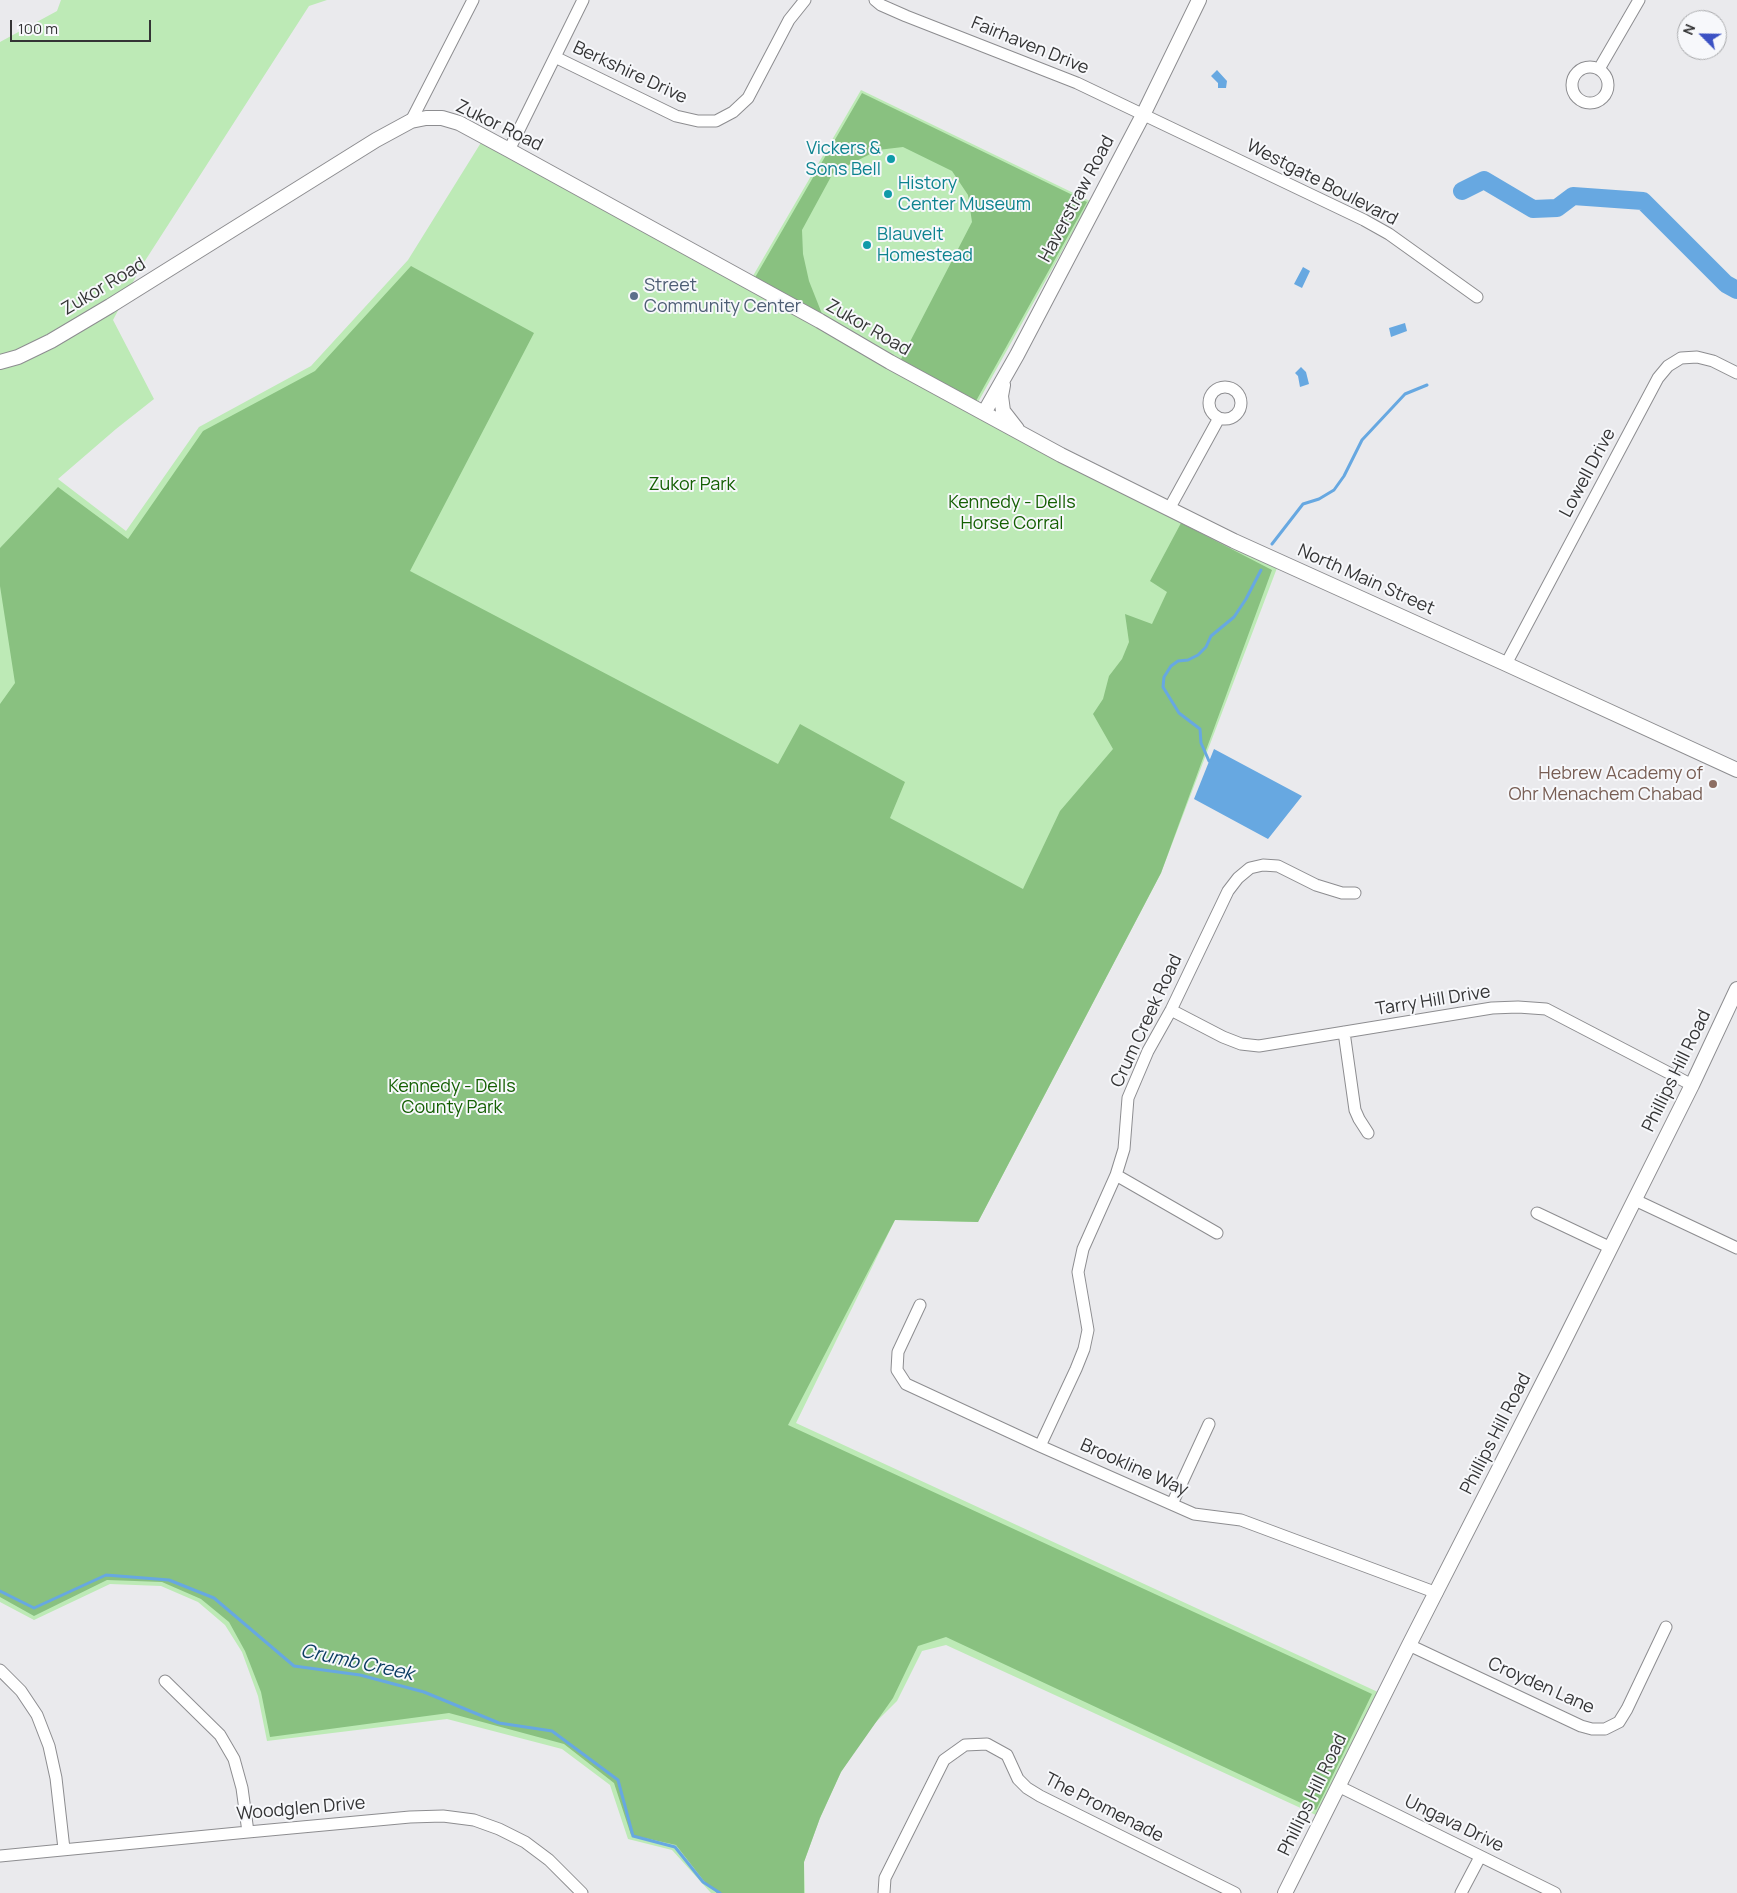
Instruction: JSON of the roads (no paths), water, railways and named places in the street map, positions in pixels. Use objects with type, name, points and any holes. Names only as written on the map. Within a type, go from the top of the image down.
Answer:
[{"type":"street","points":[[411,121],[473,0]]},
{"type":"street","points":[[509,150],[583,0]]},
{"type":"street","name":"Berkshire Drive","points":[[555,57],[676,116],[698,121],[716,121],[733,112],[748,98],[789,20],[805,0]]},
{"type":"street","name":"Fairhaven Drive","points":[[875,0],[881,5],[906,16],[1077,82],[1143,115]]},
{"type":"street","name":"Haverstraw Road","points":[[984,413],[1008,372],[1143,115],[1199,0]]},
{"type":"street","points":[[1599,69],[1639,0]]},
{"type":"street","name":"Westgate Boulevard","points":[[1143,115],[1364,220],[1389,234],[1477,297]]},
{"type":"street","name":"Zukor Road","points":[[0,362],[51,341],[376,140],[411,121],[426,118],[442,118],[459,123],[509,150],[984,413]]},
{"type":"street","name":"Lowell Drive","points":[[1506,664],[1658,378],[1668,366],[1681,358],[1697,357],[1713,361],[1737,373]]},
{"type":"street","points":[[1008,372],[1001,391],[1003,411],[1008,419],[1025,436]]},
{"type":"street","name":"North Main Street","points":[[984,413],[1025,436],[1234,541],[1737,770]]},
{"type":"street","points":[[1169,509],[1219,418]]},
{"type":"street","name":"Crum Creek Road","points":[[1040,1446],[1084,1349],[1088,1330],[1078,1272],[1083,1249],[1116,1175],[1124,1149],[1128,1098],[1148,1051],[1171,1010],[1228,891],[1238,878],[1250,868],[1263,865],[1278,866],[1329,890],[1342,894],[1355,893]]},
{"type":"street","name":"Phillips Hill Road","points":[[1285,1893],[1611,1248],[1692,1085],[1737,989]]},
{"type":"street","name":"Tarry Hill Drive","points":[[1171,1010],[1240,1044],[1259,1046],[1492,1008],[1546,1009],[1692,1085]]},
{"type":"street","points":[[1344,1032],[1356,1110],[1359,1120],[1368,1133]]},
{"type":"street","points":[[1116,1175],[1217,1233]]},
{"type":"street","points":[[1634,1200],[1737,1248]]},
{"type":"street","points":[[1537,1212],[1611,1248]]},
{"type":"street","name":"Brookline Way","points":[[920,1306],[898,1352],[897,1370],[906,1384],[1194,1514],[1241,1520],[1437,1593]]},
{"type":"street","points":[[1172,1504],[1209,1424]]},
{"type":"street","name":"Croyden Lane","points":[[1409,1645],[1581,1726],[1592,1729],[1605,1729],[1619,1722],[1627,1709],[1666,1627]]},
{"type":"street","points":[[0,1670],[21,1691],[37,1715],[49,1746],[56,1778],[64,1849]]},
{"type":"street","points":[[164,1681],[220,1736],[234,1759],[242,1788],[248,1832]]},
{"type":"street","name":"The Promenade","points":[[884,1893],[885,1878],[944,1760],[965,1745],[987,1744],[1008,1755],[1018,1778],[1027,1788],[1040,1796],[1235,1893]]},
{"type":"street","name":"Ungava Drive","points":[[1338,1786],[1555,1893]]},
{"type":"street","name":"Woodglen Drive","points":[[0,1856],[410,1817],[443,1816],[474,1820],[499,1829],[525,1842],[549,1860],[582,1893]]},
{"type":"street","points":[[1461,1893],[1480,1857]]},
{"type":"water","points":[[1217,70],[1227,81],[1226,88],[1218,88],[1218,83],[1211,76]]},
{"type":"water","points":[[1303,267],[1310,271],[1302,288],[1294,284]]},
{"type":"water","points":[[1405,323],[1407,331],[1391,337],[1389,328]]},
{"type":"water","points":[[1301,367],[1306,372],[1309,384],[1300,387],[1298,376],[1295,373]]},
{"type":"water","points":[[1214,749],[1302,796],[1268,839],[1194,799]]},
{"type":"waterway","points":[[1462,191],[1484,180],[1533,209],[1557,208],[1573,196],[1643,201],[1726,284],[1737,290]]},
{"type":"waterway","points":[[1272,544],[1303,504],[1319,499],[1334,490],[1344,476],[1362,440],[1405,394],[1427,385]]},
{"type":"waterway","points":[[1209,761],[1201,743],[1200,729],[1179,713],[1163,687],[1164,677],[1171,666],[1178,661],[1188,660],[1198,655],[1206,647],[1211,636],[1234,617],[1261,570]]},
{"type":"waterway","name":"Crumb Creek","points":[[0,1591],[34,1608],[106,1575],[169,1580],[214,1598],[294,1666],[360,1675],[424,1692],[499,1723],[552,1731],[618,1780],[633,1836],[675,1847],[703,1882],[720,1893]]},
{"type":"place","name":"Vickers & Sons Bell","points":[[891,159]]},
{"type":"place","name":"History Center Museum","points":[[888,194]]},
{"type":"place","name":"Blauvelt Homestead","points":[[867,245]]},
{"type":"place","name":"Street Community Center","points":[[634,296]]},
{"type":"place","name":"Hebrew Academy of Ohr Menachem Chabad","points":[[1713,784]]},
{"type":"park label","name":"Zukor Park","points":[[692,485]]},
{"type":"park label","name":"Kennedy - Dells Horse Corral","points":[[1012,513]]},
{"type":"park label","name":"Kennedy - Dells County Park","points":[[452,1097]]}]
